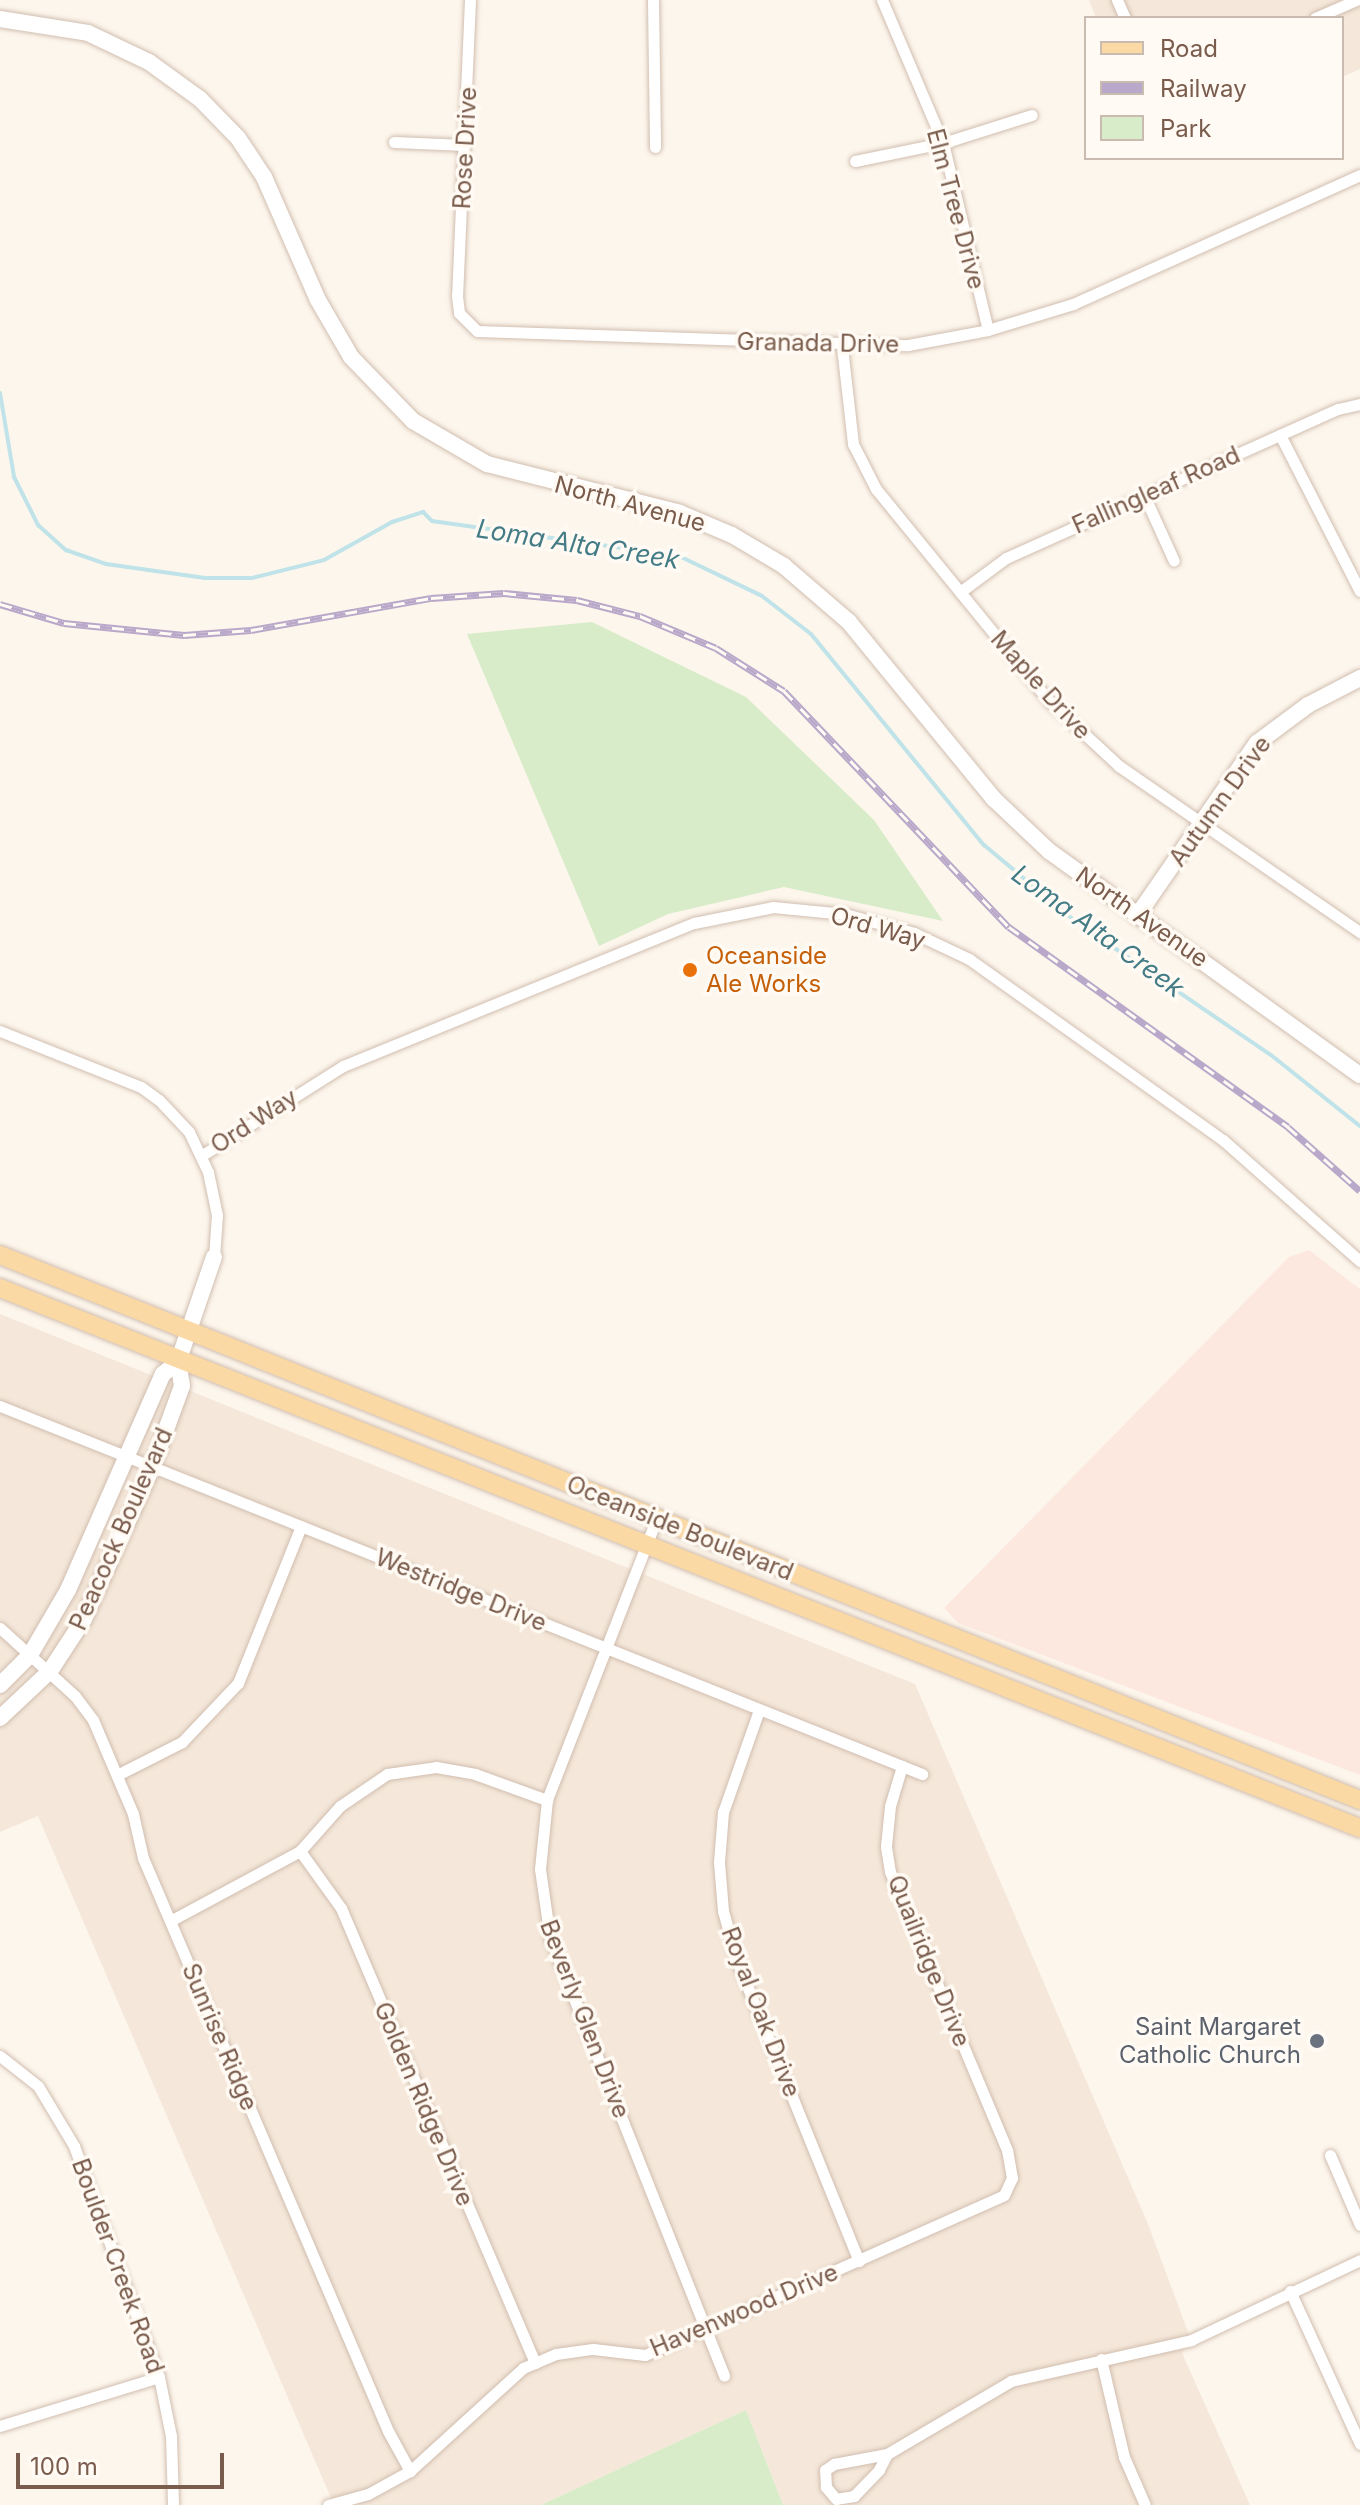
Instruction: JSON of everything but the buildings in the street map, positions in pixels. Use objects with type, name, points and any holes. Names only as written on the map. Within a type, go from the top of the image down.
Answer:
[{"type":"main road","name":"North Avenue","points":[[0,19],[88,33],[149,62],[200,99],[238,138],[264,177],[344,345],[397,408],[440,440],[487,464],[680,513],[732,535],[784,566],[849,622],[994,799],[1049,851],[1360,1075]]},
{"type":"main road","name":"Autumn Drive","points":[[1137,916],[1257,743],[1308,705],[1360,678]]},
{"type":"main road","name":"Oceanside Boulevard","points":[[0,1255],[1360,1800]]},
{"type":"main road","name":"Peacock Boulevard","points":[[0,1685],[30,1655],[68,1590],[130,1459],[163,1374],[178,1362],[214,1257]]},
{"type":"main road","name":"Oceanside Boulevard","points":[[0,1288],[645,1548],[1360,1828]]},
{"type":"main road","name":"Peacock Boulevard","points":[[0,1718],[50,1671],[84,1619],[152,1468],[182,1386],[178,1362]]},
{"type":"street","name":"Rose Drive","points":[[457,296],[470,0]]},
{"type":"street","points":[[653,0],[655,147]]},
{"type":"street","name":"Elm Tree Drive","points":[[882,0],[943,143],[988,330]]},
{"type":"street","points":[[1320,16],[1356,0]]},
{"type":"street","points":[[855,161],[943,143],[1032,115]]},
{"type":"street","points":[[394,142],[465,145]]},
{"type":"street","name":"Granada Drive","points":[[457,296],[459,313],[477,331],[842,347],[908,345],[988,330],[1073,304],[1360,175]]},
{"type":"street","name":"Maple Drive","points":[[842,347],[853,444],[876,489],[1080,733],[1360,932]]},
{"type":"street","name":"Fallingleaf Road","points":[[960,592],[1006,558],[1280,435],[1360,404]]},
{"type":"street","points":[[1280,435],[1360,591]]},
{"type":"street","points":[[1144,495],[1174,561]]},
{"type":"street","name":"Ord Way","points":[[201,1156],[343,1066],[694,923],[773,907],[845,914],[914,933],[969,959],[1223,1140],[1360,1261]]},
{"type":"street","name":"Peacock Boulevard","points":[[0,1031],[141,1087],[189,1132],[201,1156],[217,1215],[214,1257]]},
{"type":"street","name":"Westridge Drive","points":[[0,1406],[922,1774]]},
{"type":"street","name":"Beverly Glen Drive","points":[[656,1520],[547,1800],[540,1869],[550,1938],[724,2376]]},
{"type":"street","points":[[117,1775],[182,1742],[238,1683],[301,1526]]},
{"type":"street","name":"Sunrise Ridge","points":[[0,1628],[50,1671],[93,1720],[117,1775],[170,1921],[388,2431],[410,2471]]},
{"type":"street","name":"Royal Oak Drive","points":[[759,1710],[723,1812],[719,1862],[723,1911],[737,1961],[859,2261]]},
{"type":"street","name":"Quailridge Drive","points":[[902,1766],[890,1806],[886,1846],[890,1872],[1007,2150]]},
{"type":"street","points":[[170,1921],[300,1851],[340,1806],[387,1774],[436,1767],[475,1774],[547,1800]]},
{"type":"street","name":"Golden Ridge Drive","points":[[300,1851],[341,1908],[535,2363]]},
{"type":"street","name":"Boulder Creek Road","points":[[0,2056],[38,2086],[59,2114],[159,2377],[171,2436],[173,2505]]},
{"type":"street","name":"Havenwood Drive","points":[[328,2505],[368,2494],[410,2471],[535,2363],[593,2349],[645,2355],[1004,2195],[1012,2178],[1007,2150]]},
{"type":"street","points":[[1330,2155],[1360,2225]]},
{"type":"street","points":[[887,2454],[854,2496],[836,2499],[826,2487],[825,2470],[834,2464],[887,2454],[1011,2381],[1191,2340],[1360,2260]]},
{"type":"street","points":[[1290,2291],[1360,2444]]},
{"type":"street","points":[[1101,2359],[1124,2457],[1145,2505]]},
{"type":"street","points":[[0,2426],[159,2377]]},
{"type":"shaded area","points":[[1089,0],[1360,0],[1360,69],[1344,76],[1344,16],[1095,16]]},
{"type":"shaded area","points":[[1309,1250],[1360,1289],[1360,1775],[958,1623],[944,1608],[1289,1257]]},
{"type":"shaded area","points":[[0,1314],[915,1684],[1148,2224],[1191,2340],[1182,2353],[1250,2505],[783,2505],[746,2410],[541,2505],[334,2505],[38,1816],[0,1832]]},
{"type":"green space","points":[[592,622],[746,697],[874,820],[943,921],[784,887],[668,914],[599,946],[467,634]]},
{"type":"green space","points":[[746,2410],[783,2505],[541,2505]]},
{"type":"waterway","name":"Loma Alta Creek","points":[[0,393],[14,477],[38,525],[66,550],[106,564],[205,578],[252,578],[324,560],[392,522],[423,512],[432,521],[679,556],[762,596],[811,634],[984,845],[1075,921],[1271,1055],[1360,1126]]},
{"type":"railway","points":[[0,604],[64,623],[184,635],[251,630],[431,598],[504,593],[577,600],[640,616],[716,648],[784,691],[1009,927],[1288,1127],[1360,1191]]},
{"type":"place","name":"Oceanside Ale Works","points":[[690,970]]},
{"type":"place","name":"Saint Margaret Catholic Church","points":[[1317,2041]]}]
